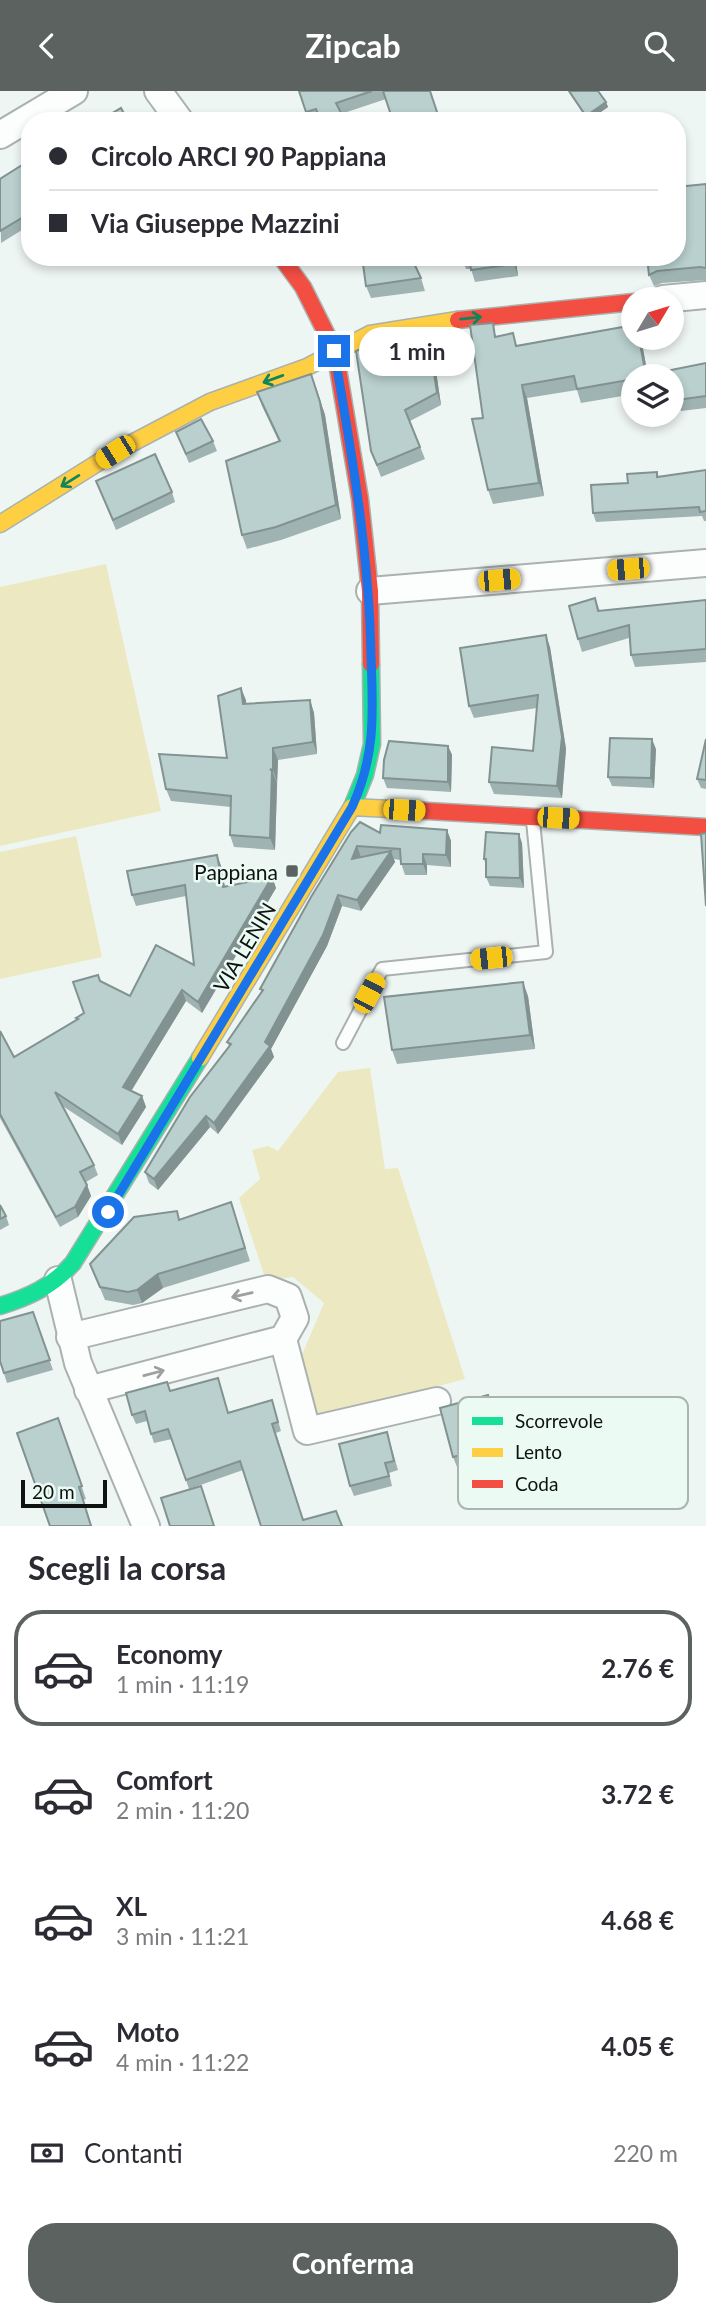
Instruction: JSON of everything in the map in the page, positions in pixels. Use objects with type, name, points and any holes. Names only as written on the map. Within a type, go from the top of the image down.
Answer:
[{"type":"street","points":[[39,112],[74,91]]},
{"type":"street","points":[[158,91],[173,112]]},
{"type":"street","points":[[0,135],[21,123]]},
{"type":"street","name":"VIA LENIN","points":[[0,1306],[28,1298],[58,1280],[71,1267],[94,1234],[352,807],[365,775],[372,744],[370,591],[360,499],[334,351],[303,287],[288,266]]},
{"type":"street","points":[[684,297],[706,295]]},
{"type":"street","points":[[0,524],[115,452],[210,402],[307,367],[370,334],[434,322],[621,303]]},
{"type":"street","points":[[370,591],[706,563]]},
{"type":"street","points":[[352,807],[706,827]]},
{"type":"street","points":[[58,1280],[70,1337],[88,1390],[146,1526]]},
{"type":"street","points":[[70,1337],[268,1289],[288,1297],[295,1318],[283,1339],[307,1431],[437,1401]]},
{"type":"street","points":[[88,1390],[283,1339]]},
{"type":"lane","points":[[343,1043],[382,969],[546,952],[533,817]]},
{"type":"shaded area","points":[[106,564],[161,811],[0,846],[0,587]]},
{"type":"shaded area","points":[[76,836],[102,957],[0,979],[0,852]]},
{"type":"shaded area","points":[[370,1068],[385,1169],[398,1168],[465,1379],[316,1418],[301,1357],[324,1303],[293,1277],[266,1281],[239,1198],[260,1179],[252,1150],[268,1146],[278,1151],[338,1072]]},
{"type":"building","points":[[299,91],[372,91],[336,103],[340,112],[317,112],[316,109],[306,112]]},
{"type":"building","points":[[383,91],[430,91],[437,112],[390,112]]},
{"type":"building","points":[[569,91],[598,91],[606,102],[592,112],[583,112]]},
{"type":"building","points":[[21,166],[21,218],[0,231],[0,179]]},
{"type":"building","points":[[706,184],[706,268],[657,271],[649,275],[648,266],[686,266],[686,186]]},
{"type":"building","points":[[363,266],[415,266],[421,278],[366,286]]},
{"type":"building","points":[[470,266],[500,266],[471,270]]},
{"type":"building","points":[[493,323],[495,337],[513,333],[516,346],[621,327],[621,350],[641,350],[644,364],[621,364],[621,381],[577,389],[574,376],[522,385],[539,483],[488,490],[472,419],[483,418],[470,325]]},
{"type":"building","points":[[428,332],[437,393],[405,410],[420,447],[377,465],[371,451],[356,351],[374,342]]},
{"type":"building","points":[[706,363],[706,396],[684,399],[684,367]]},
{"type":"building","points":[[311,374],[320,402],[336,505],[276,527],[242,535],[226,461],[280,441],[257,392]]},
{"type":"building","points":[[201,419],[213,441],[186,454],[176,432]]},
{"type":"building","points":[[155,454],[172,492],[113,520],[96,481]]},
{"type":"building","points":[[706,470],[706,511],[700,512],[699,507],[593,513],[591,485],[628,483],[627,474],[657,472],[657,477]]},
{"type":"building","points":[[595,598],[598,611],[706,600],[706,649],[631,655],[629,625],[578,639],[569,606]]},
{"type":"building","points":[[546,635],[562,737],[557,786],[489,782],[492,747],[533,751],[538,695],[469,706],[460,648]]},
{"type":"building","points":[[241,688],[243,704],[310,700],[313,742],[273,748],[273,770],[270,769],[270,838],[230,835],[231,796],[166,789],[159,754],[227,758],[218,696]]},
{"type":"building","points":[[610,738],[652,739],[651,778],[608,777]]},
{"type":"building","points":[[706,739],[706,780],[697,779]]},
{"type":"building","points":[[389,741],[448,746],[448,782],[383,778]]},
{"type":"building","points":[[360,822],[380,833],[381,825],[447,830],[446,855],[423,854],[423,864],[401,864],[400,849],[357,846],[352,859],[391,851],[357,900],[338,895],[323,935],[265,1042],[270,1046],[214,1123],[206,1116],[154,1179],[145,1172],[190,1097],[231,1044],[227,1042],[263,990],[260,989],[311,897]]},
{"type":"building","points":[[486,832],[519,834],[520,878],[486,877]]},
{"type":"building","points":[[706,833],[706,906],[701,834]]},
{"type":"building","points":[[217,855],[223,887],[272,877],[198,1002],[182,990],[123,1087],[142,1096],[118,1134],[55,1092],[94,1165],[80,1172],[87,1185],[75,1207],[56,1217],[0,1114],[0,1031],[14,1057],[84,1013],[73,982],[98,975],[100,981],[130,996],[156,945],[194,965],[185,885],[132,895],[127,871]]},
{"type":"building","points":[[523,982],[530,1035],[392,1050],[384,997]]},
{"type":"building","points":[[231,1202],[245,1248],[158,1274],[137,1290],[128,1292],[100,1287],[90,1264],[134,1217],[177,1211],[179,1220]]},
{"type":"building","points":[[0,1205],[6,1216],[0,1219]]},
{"type":"building","points":[[33,1312],[50,1360],[4,1373],[0,1361],[0,1321]]},
{"type":"building","points":[[218,1378],[228,1413],[272,1400],[278,1422],[272,1424],[303,1520],[336,1511],[342,1526],[261,1526],[240,1461],[186,1480],[168,1429],[151,1434],[145,1411],[132,1415],[126,1393],[167,1382],[170,1391]]},
{"type":"building","points":[[458,1403],[458,1456],[453,1457],[440,1408]]},
{"type":"building","points":[[58,1418],[82,1486],[79,1487],[91,1526],[50,1526],[17,1433]]},
{"type":"building","points":[[387,1432],[394,1461],[385,1463],[389,1476],[350,1486],[339,1444]]},
{"type":"building","points":[[201,1486],[214,1526],[170,1526],[161,1498]]},
{"type":"traffic: fast","points":[[352,807],[365,775],[372,744],[371,664]]},
{"type":"traffic: fast","points":[[0,1306],[40,1290],[73,1263],[200,1058]]},
{"type":"traffic: slow","points":[[0,524],[115,452],[210,402],[307,367],[370,334],[458,320]]},
{"type":"traffic: slow","points":[[200,1058],[352,807],[410,810]]},
{"type":"traffic: jam","points":[[288,266],[303,287],[335,351],[360,499],[370,591],[371,664]]},
{"type":"traffic: jam","points":[[458,320],[621,303]]},
{"type":"traffic: jam","points":[[410,810],[706,827]]},
{"type":"place","name":"Pappiana","points":[[292,871]]},
{"type":"route","points":[[108,1212],[352,807],[369,760],[372,744],[370,591],[360,499],[334,351]]}]
